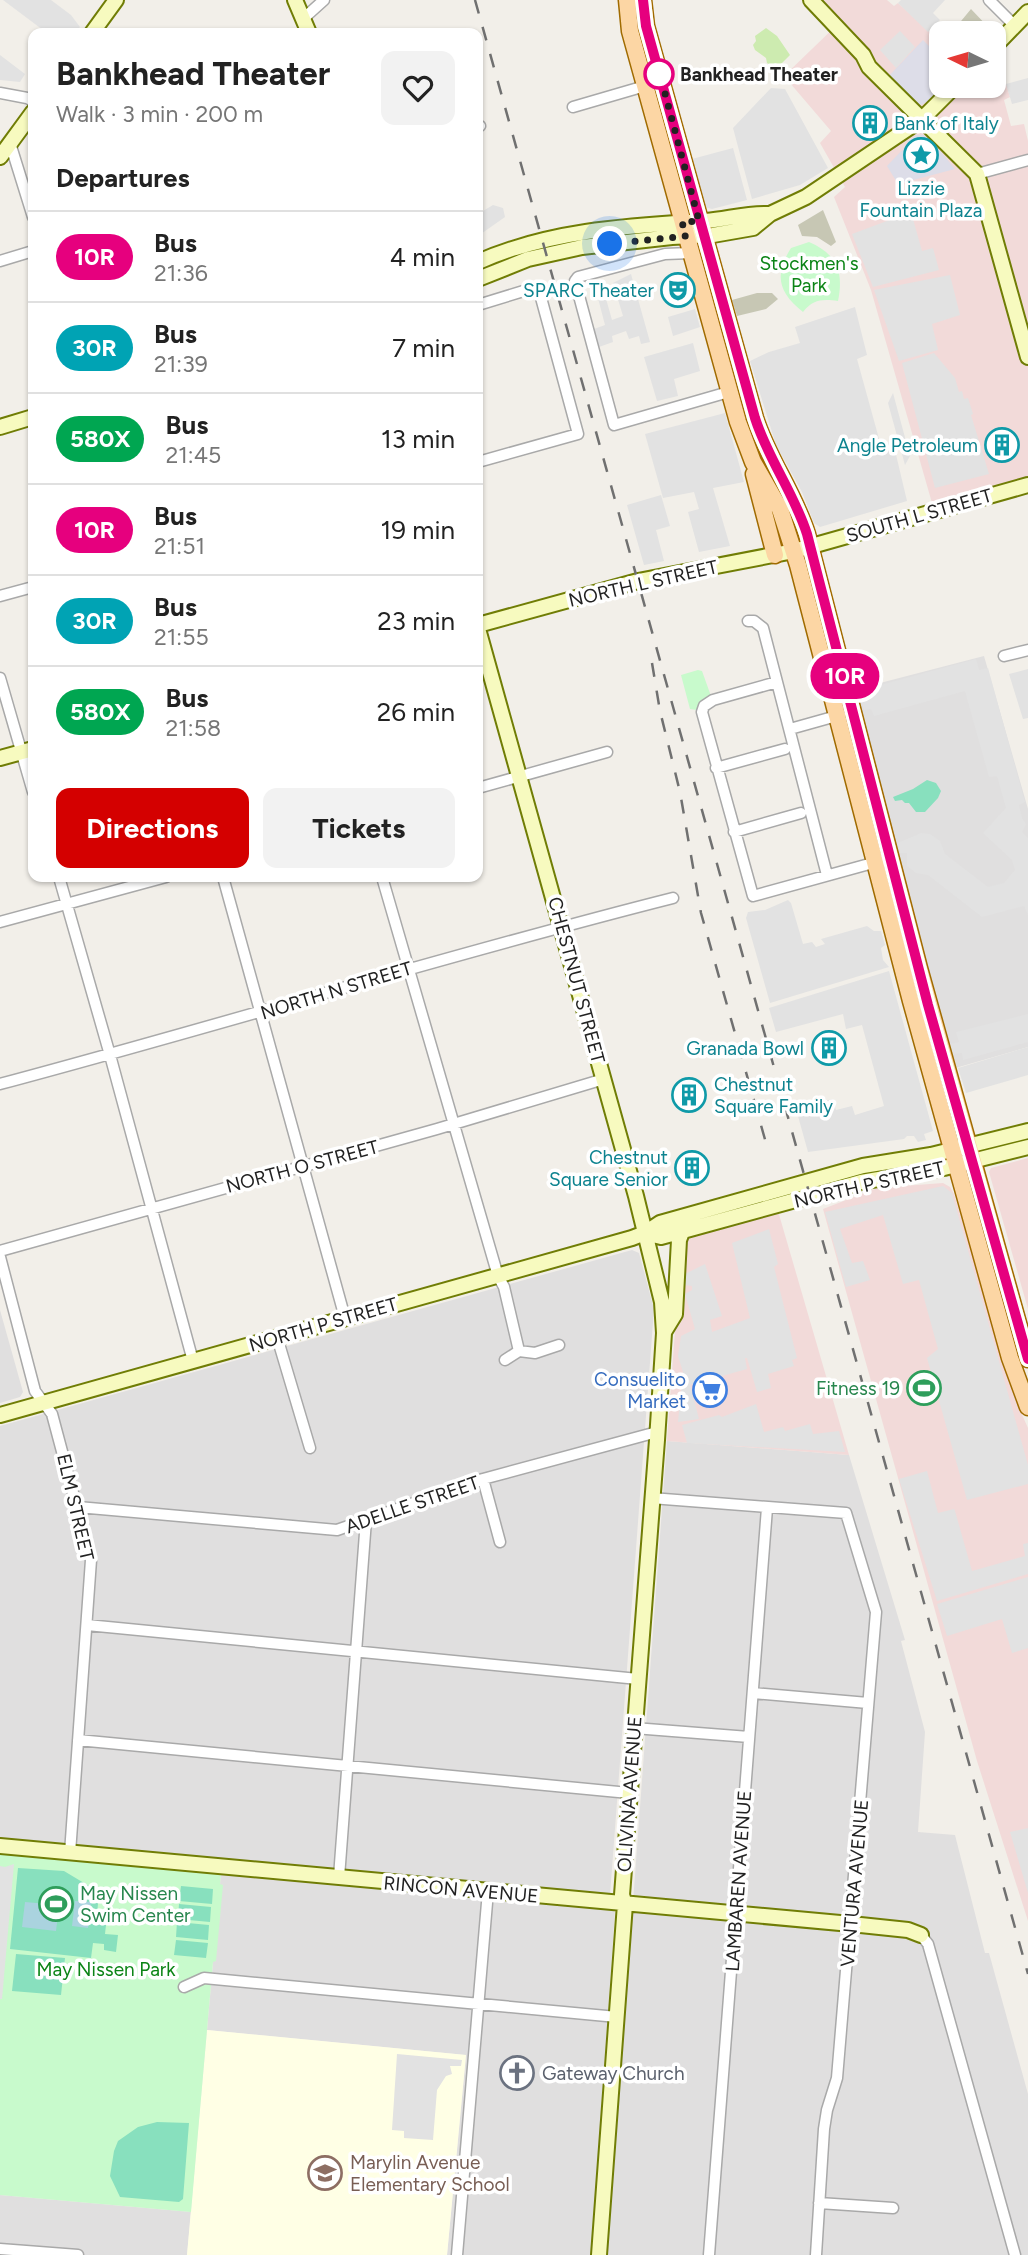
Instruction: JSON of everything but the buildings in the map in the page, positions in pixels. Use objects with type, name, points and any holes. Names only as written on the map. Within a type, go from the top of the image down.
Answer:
[{"type":"main road","points":[[626,0],[630,31],[775,555]]},
{"type":"main road","points":[[643,0],[646,26],[760,434],[796,503],[810,546],[846,714],[954,1158],[1010,1358],[1028,1407]]},
{"type":"main road","points":[[747,448],[780,509],[846,714]]},
{"type":"main road","points":[[883,860],[1028,1359]]},
{"type":"street","points":[[96,28],[116,0]]},
{"type":"street","points":[[295,0],[307,28]]},
{"type":"street","points":[[304,18],[324,0]]},
{"type":"street","points":[[989,0],[1015,26]]},
{"type":"street","points":[[811,3],[857,61],[869,67],[976,174],[1024,324],[1028,357]]},
{"type":"street","points":[[1006,35],[1028,12]]},
{"type":"street","points":[[573,107],[645,86]]},
{"type":"street","points":[[0,93],[28,98]]},
{"type":"street","points":[[483,260],[525,245],[579,232],[753,228],[770,214],[806,197],[922,119],[944,98]]},
{"type":"street","points":[[0,157],[28,119]]},
{"type":"street","points":[[10,143],[28,201]]},
{"type":"street","points":[[976,174],[1028,160]]},
{"type":"street","points":[[483,277],[528,259],[684,229]]},
{"type":"street","points":[[0,261],[28,253]]},
{"type":"street","points":[[691,253],[665,254],[575,281],[614,425],[746,387]]},
{"type":"street","points":[[483,303],[530,289],[540,294],[578,434],[483,461]]},
{"type":"street","points":[[0,427],[28,419]]},
{"type":"street","name":"SOUTH L STREET","points":[[810,546],[1028,485]]},
{"type":"street","name":"NORTH L STREET","points":[[483,626],[638,581],[810,546]]},
{"type":"street","points":[[0,596],[28,588]]},
{"type":"street","points":[[748,621],[754,621],[763,628],[827,876]]},
{"type":"street","name":"CHESTNUT STREET","points":[[483,645],[645,1233],[662,1301],[664,1333]]},
{"type":"street","points":[[1004,656],[1028,650]]},
{"type":"street","points":[[0,678],[27,751],[0,758]]},
{"type":"street","points":[[778,682],[713,700],[704,706],[702,718],[752,896],[883,860]]},
{"type":"street","points":[[790,729],[846,714]]},
{"type":"street","points":[[716,768],[785,749]]},
{"type":"street","points":[[483,787],[607,752]]},
{"type":"street","points":[[734,831],[801,813]]},
{"type":"street","points":[[60,882],[193,1361]]},
{"type":"street","points":[[0,922],[147,882]]},
{"type":"street","points":[[224,882],[345,1318]]},
{"type":"street","points":[[383,882],[498,1276],[504,1287],[519,1350]]},
{"type":"street","name":"NORTH N STREET","points":[[0,1084],[259,1013],[408,968],[673,898]]},
{"type":"street","name":"NORTH O STREET","points":[[0,1251],[454,1124],[604,1079]]},
{"type":"street","points":[[970,1153],[1028,1131]]},
{"type":"street","points":[[970,1153],[1028,1147]]},
{"type":"street","name":"NORTH P STREET","points":[[645,1233],[661,1237],[682,1232],[970,1153]]},
{"type":"street","name":"NORTH P STREET","points":[[0,1415],[498,1276],[645,1233],[660,1223],[842,1171],[954,1158]]},
{"type":"street","points":[[664,1333],[675,1314],[679,1240],[682,1232]]},
{"type":"street","name":"ELM STREET","points":[[0,1257],[34,1391],[52,1414],[91,1560],[70,1853]]},
{"type":"street","name":"OLIVINA AVENUE","points":[[599,2255],[625,1904],[622,1895],[629,1793],[664,1333]]},
{"type":"street","points":[[277,1337],[310,1448]]},
{"type":"street","points":[[505,1360],[519,1350],[535,1353],[559,1345]]},
{"type":"street","name":"ADELLE STREET","points":[[78,1507],[337,1530],[484,1479],[657,1432]]},
{"type":"street","points":[[484,1479],[500,1542]]},
{"type":"street","points":[[651,1499],[767,1508]]},
{"type":"street","name":"VENTURA AVENUE","points":[[767,1508],[846,1513],[876,1612],[837,2078],[827,2110],[816,2255]]},
{"type":"street","name":"LAMBAREN AVENUE","points":[[709,2255],[767,1508]]},
{"type":"street","points":[[339,1877],[366,1520]]},
{"type":"street","points":[[87,1625],[638,1679]]},
{"type":"street","points":[[753,1693],[868,1703]]},
{"type":"street","points":[[634,1728],[749,1737]]},
{"type":"street","points":[[78,1740],[629,1793]]},
{"type":"street","name":"RINCON AVENUE","points":[[0,1846],[851,1924],[908,1930],[921,1935]]},
{"type":"street","points":[[457,2255],[488,1891]]},
{"type":"street","points":[[921,1935],[928,1944],[1015,2255]]},
{"type":"street","points":[[184,1987],[205,1978],[617,2017]]},
{"type":"street","points":[[819,2203],[893,2208]]},
{"type":"street","points":[[0,2249],[78,2255]]},
{"type":"shaded area","points":[[3,0],[51,0],[71,15],[80,27],[40,28]]},
{"type":"shaded area","points":[[821,0],[887,0],[894,6],[898,3],[929,31],[929,98],[1006,98],[1006,83],[1010,97],[1004,100],[1011,126],[1024,124],[1028,141],[1028,477],[932,503],[871,290],[834,197],[845,187],[820,143],[831,131],[784,76],[841,21]]},
{"type":"shaded area","points":[[901,0],[945,0],[933,13],[940,20],[929,21],[928,32],[898,3]]},
{"type":"shaded area","points":[[971,9],[982,21],[961,21]]},
{"type":"shaded area","points":[[900,31],[915,47],[896,68],[880,50]]},
{"type":"shaded area","points":[[923,40],[929,46],[930,100],[921,105],[911,103],[886,79]]},
{"type":"shaded area","points":[[0,55],[25,74],[20,82],[0,80]]},
{"type":"shaded area","points":[[1028,78],[1028,100],[1012,104],[1006,84]]},
{"type":"shaded area","points":[[771,88],[785,89],[828,168],[800,185],[752,199],[733,128]]},
{"type":"shaded area","name":"Lizzie Fountain Plaza","points":[[916,135],[923,135],[932,141],[955,169],[898,184],[887,166]]},
{"type":"shaded area","points":[[733,148],[747,200],[712,209],[705,207],[692,159]]},
{"type":"shaded area","points":[[493,205],[503,208],[505,217],[483,232],[483,211]]},
{"type":"shaded area","points":[[823,210],[836,242],[831,246],[817,237],[802,236],[798,225]]},
{"type":"shaded area","points":[[911,212],[922,251],[933,248],[939,270],[873,287],[852,234]]},
{"type":"shaded area","points":[[631,274],[650,342],[641,344],[639,336],[629,339],[626,331],[612,336],[613,342],[599,347],[594,329],[605,325],[594,283],[601,281],[612,320],[623,316],[613,283]]},
{"type":"shaded area","points":[[950,275],[960,315],[932,324],[938,350],[899,361],[874,290]]},
{"type":"shaded area","points":[[757,293],[772,293],[778,299],[766,309],[737,316],[732,300]]},
{"type":"shaded area","points":[[855,307],[867,355],[857,359],[881,446],[893,442],[907,501],[820,527],[814,523],[802,492],[776,445],[750,361],[800,343],[795,327]]},
{"type":"shaded area","points":[[695,309],[700,327],[673,336],[668,317]]},
{"type":"shaded area","points":[[693,343],[700,371],[674,379],[678,396],[657,401],[644,357]]},
{"type":"shaded area","points":[[934,353],[955,378],[964,399],[968,398],[989,474],[935,488],[902,363]]},
{"type":"shaded area","points":[[893,393],[910,456],[905,465],[888,403]]},
{"type":"shaded area","points":[[725,413],[744,482],[713,488],[730,546],[699,552],[688,512],[699,509],[694,492],[663,498],[645,434]]},
{"type":"shaded area","points":[[661,495],[670,526],[656,530],[664,561],[644,565],[627,505]]},
{"type":"shaded area","points":[[984,656],[1028,809],[1028,1047],[952,1069],[853,690]]},
{"type":"shaded area","points":[[976,659],[979,670],[988,668],[1025,802],[1019,805],[1026,824],[1022,832],[1028,838],[1028,915],[1024,906],[982,917],[928,875],[916,873],[907,866],[907,853],[900,853],[898,843],[921,833],[930,834],[940,841],[945,854],[988,887],[1004,883],[1015,870],[1012,860],[983,833],[1006,808],[997,776],[989,777],[965,691],[874,716],[871,709],[864,710],[861,700],[869,697],[866,689]]},
{"type":"shaded area","points":[[1028,669],[1028,718],[1023,719],[1009,674]]},
{"type":"shaded area","points":[[788,900],[803,944],[812,942],[816,947],[825,944],[821,939],[867,926],[874,931],[881,931],[885,945],[881,948],[883,960],[889,967],[770,1003],[746,918],[748,912],[765,910]]},
{"type":"shaded area","points":[[889,971],[933,1131],[924,1134],[926,1140],[918,1142],[914,1136],[907,1136],[904,1139],[808,1152],[796,1109],[832,1099],[836,1110],[852,1106],[855,1115],[884,1106],[862,1025],[846,1029],[843,1014],[776,1032],[769,1008]]},
{"type":"shaded area","points":[[1028,1014],[1028,1042],[963,1060],[962,1053],[953,1054],[950,1044],[959,1042],[956,1032]]},
{"type":"shaded area","points":[[1028,1047],[1028,1075],[966,1093],[958,1068]]},
{"type":"shaded area","points":[[1028,1158],[1028,1309],[989,1172],[991,1168]]},
{"type":"shaded area","points":[[943,1183],[950,1187],[954,1194],[1015,1399],[1028,1428],[1028,1921],[977,1761],[823,1209],[877,1188]]},
{"type":"shaded area","points":[[943,1186],[952,1193],[1028,1465],[1028,1484],[967,1500],[927,1358],[938,1349],[919,1280],[903,1284],[883,1215],[840,1229],[852,1263],[863,1261],[870,1280],[846,1287],[825,1212]]},
{"type":"shaded area","points":[[778,1211],[849,1455],[667,1441],[681,1248],[684,1238]]},
{"type":"shaded area","points":[[769,1229],[778,1264],[774,1267],[797,1358],[792,1360],[794,1366],[768,1374],[771,1388],[757,1392],[745,1358],[747,1369],[690,1385],[699,1419],[678,1422],[683,1372],[678,1356],[681,1336],[695,1329],[685,1294],[692,1290],[692,1286],[684,1285],[685,1274],[705,1264],[722,1316],[710,1320],[712,1332],[750,1318],[732,1243]]},
{"type":"shaded area","points":[[632,1250],[639,1253],[654,1309],[610,1895],[0,1839],[0,1426]]},
{"type":"shaded area","points":[[0,1310],[23,1392],[20,1397],[0,1403]]},
{"type":"shaded area","points":[[756,1404],[764,1432],[783,1427],[785,1431],[810,1424],[813,1434],[839,1431],[845,1452],[687,1443],[682,1425],[719,1415],[722,1417]]},
{"type":"shaded area","points":[[667,1441],[849,1455],[905,1640],[901,1641],[925,1732],[918,1832],[955,1835],[985,1953],[989,1953],[1028,2094],[1028,2255],[607,2255]]},
{"type":"shaded area","points":[[927,1471],[938,1513],[954,1509],[955,1511],[972,1571],[1025,1556],[1023,1544],[1028,1543],[1028,1574],[937,1601],[899,1479]]},
{"type":"shaded area","points":[[1028,1577],[1028,1648],[1012,1653],[1002,1619],[947,1636],[937,1604]]},
{"type":"shaded area","points":[[1028,1828],[1028,1893],[1010,1832]]},
{"type":"shaded area","points":[[14,1864],[2,1999],[0,1999],[0,1866]]},
{"type":"shaded area","points":[[221,1873],[610,1908],[615,1912],[591,2255],[447,2255],[466,2055],[207,2030]]},
{"type":"shaded area","name":"Marylin Avenue Elementary School","points":[[207,2030],[466,2055],[447,2255],[187,2255]]},
{"type":"shaded area","points":[[397,2054],[462,2060],[461,2066],[450,2066],[452,2074],[446,2076],[437,2090],[433,2140],[404,2138],[404,2131],[392,2130]]},
{"type":"shaded area","points":[[0,2195],[191,2212],[187,2255],[0,2255]]},
{"type":"green space","points":[[766,28],[777,36],[790,55],[780,65],[775,63],[772,66],[767,63],[766,58],[755,50],[753,45],[755,36]]},
{"type":"green space","name":"Stockmen's Park","points":[[809,242],[832,258],[839,273],[840,291],[838,301],[819,301],[803,312],[788,297],[781,283],[781,275],[791,248]]},
{"type":"green space","points":[[702,671],[711,696],[702,701],[697,710],[690,709],[681,675]]},
{"type":"green space","points":[[927,780],[936,783],[941,791],[925,812],[916,812],[909,803],[902,800],[895,801],[893,797]]},
{"type":"green space","name":"May Nissen Park","points":[[0,1852],[221,1873],[220,1884],[223,1885],[216,1961],[213,1962],[191,2212],[0,2195]]},
{"type":"green space","name":"May Nissen Swim Center","points":[[18,1868],[64,1871],[99,1892],[97,1915],[107,1916],[105,1934],[118,1935],[116,1952],[104,1950],[104,1944],[93,1943],[91,1958],[10,1949]]},
{"type":"green space","points":[[181,1886],[213,1889],[212,1904],[179,1901]]},
{"type":"green space","points":[[179,1904],[211,1907],[210,1922],[178,1919]]},
{"type":"green space","points":[[177,1922],[209,1925],[208,1940],[176,1937]]},
{"type":"green space","points":[[176,1940],[208,1943],[206,1958],[174,1955]]},
{"type":"green space","points":[[16,1954],[65,1958],[61,1995],[12,1991]]},
{"type":"green space","points":[[157,2122],[189,2123],[183,2199],[179,2202],[120,2197],[110,2176],[118,2141],[138,2127]]},
{"type":"water","points":[[75,1901],[91,1902],[88,1928],[72,1926]]},
{"type":"water","points":[[25,1902],[59,1905],[56,1931],[22,1927]]},
{"type":"railway","points":[[475,0],[483,28]]},
{"type":"railway","points":[[483,29],[1028,1974]]},
{"type":"railway","points":[[652,663],[660,711],[680,792],[701,913],[768,1150]]},
{"type":"bus line","name":"10R","points":[[643,0],[646,26],[755,418],[773,462],[796,503],[807,534],[928,1005],[1028,1359]]},
{"type":"place","name":"Bankhead Theater","points":[[659,74]]},
{"type":"place","name":"Bank of Italy","points":[[870,123]]},
{"type":"place","name":"Lizzie Fountain Plaza","points":[[921,155]]},
{"type":"place","name":"SPARC Theater","points":[[678,290]]},
{"type":"place","name":"Angle Petroleum","points":[[1002,445]]},
{"type":"place","name":"Granada Bowl","points":[[829,1048]]},
{"type":"place","name":"Chestnut Square Family","points":[[689,1095]]},
{"type":"place","name":"Chestnut Square Senior","points":[[692,1168]]},
{"type":"place","name":"Fitness 19","points":[[924,1388]]},
{"type":"place","name":"Consuelito Market","points":[[710,1390]]},
{"type":"place","name":"May Nissen Swim Center","points":[[56,1904]]},
{"type":"place","name":"Gateway Church","points":[[517,2073]]},
{"type":"place","name":"Marylin Avenue Elementary School","points":[[325,2173]]},
{"type":"route","points":[[610,244],[686,236],[682,222],[699,221],[658,67],[659,74]]}]
